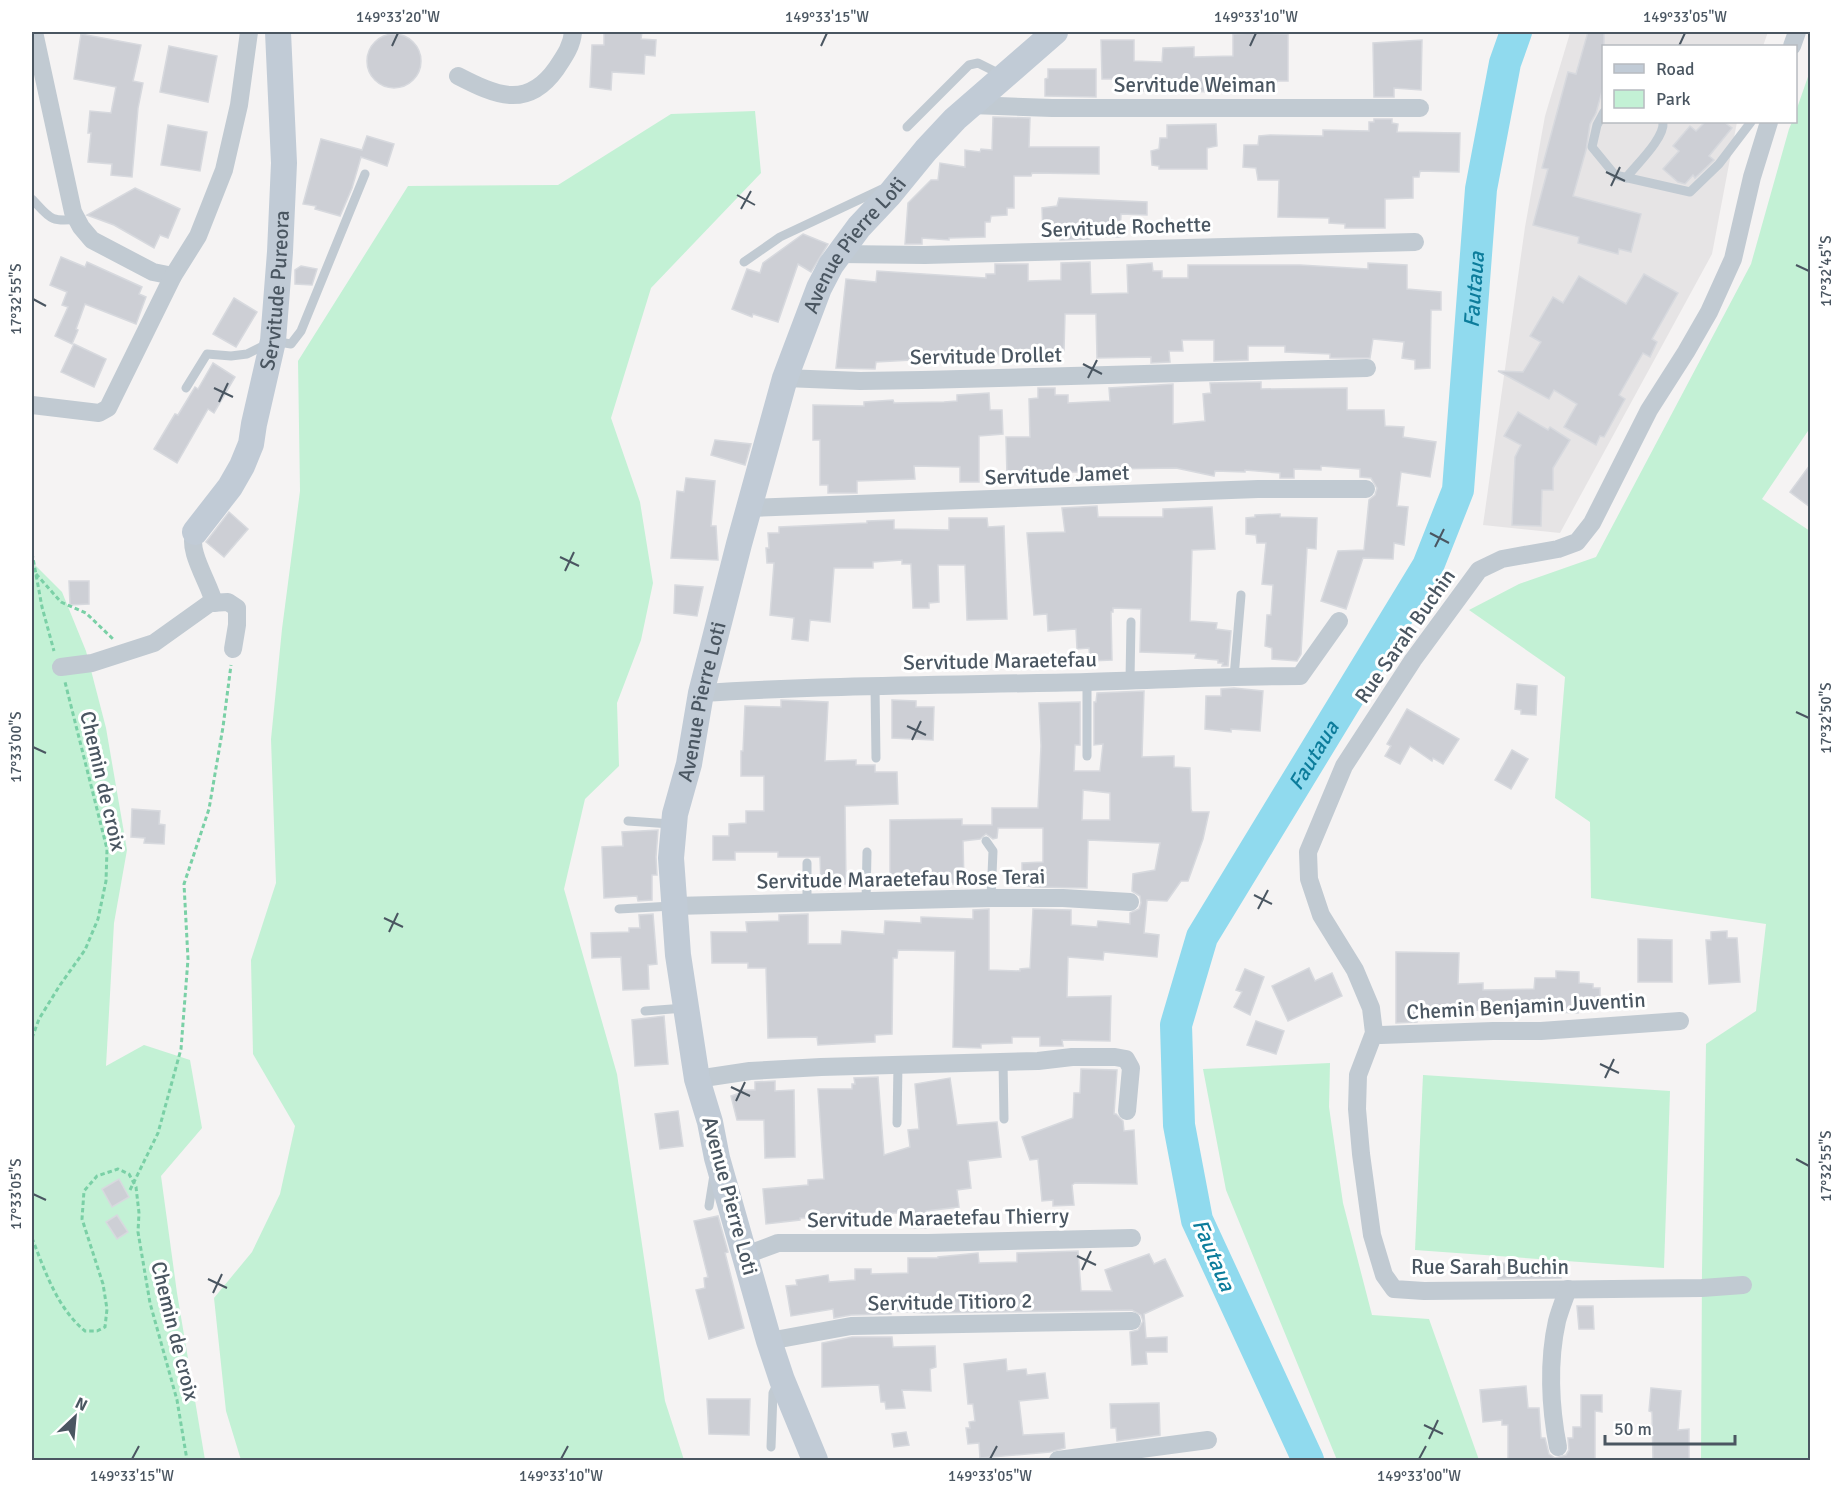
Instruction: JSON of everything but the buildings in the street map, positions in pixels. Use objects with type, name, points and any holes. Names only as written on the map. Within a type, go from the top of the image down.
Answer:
[{"type":"main road","name":"Servitude Pureora","points":[[195,531],[230,487],[242,466],[251,444],[273,341],[284,163],[278,32]]},
{"type":"main road","name":"Avenue Pierre Loti","points":[[815,1461],[782,1380],[769,1341],[697,1079],[685,1008],[674,906],[671,858],[674,824],[681,788],[689,764],[701,693],[749,508],[785,378],[819,288],[839,254],[859,227],[926,150],[971,105],[1055,32]]},
{"type":"street","points":[[34,32],[36,55],[73,212],[81,227],[92,240],[153,272],[173,276]]},
{"type":"street","points":[[32,405],[99,413],[108,408],[173,276],[198,236],[224,170],[239,105],[249,32]]},
{"type":"street","points":[[458,76],[483,90],[502,96],[524,94],[538,89],[550,78],[566,55],[573,32]]},
{"type":"street","name":"Servitude Weiman","points":[[971,105],[1052,108],[1420,108]]},
{"type":"street","name":"Rue Sarah Buchin","points":[[1573,1289],[1434,1291],[1394,1289],[1384,1275],[1372,1236],[1361,1154],[1358,1109],[1358,1075],[1374,1033],[1371,1008],[1364,987],[1321,915],[1309,879],[1308,852],[1344,766],[1413,660],[1479,570],[1502,559],[1558,549],[1577,542],[1592,523],[1649,410],[1709,312],[1733,259],[1752,177],[1769,123]]},
{"type":"street","name":"Servitude Rochette","points":[[839,254],[925,255],[1415,242]]},
{"type":"street","name":"Servitude Drollet","points":[[785,378],[860,381],[922,380],[1367,368]]},
{"type":"street","name":"Servitude Jamet","points":[[749,508],[1258,489],[1366,489]]},
{"type":"street","points":[[195,531],[192,538],[193,548],[214,603]]},
{"type":"street","points":[[61,668],[92,663],[154,643],[210,603],[228,602],[237,608],[233,649]]},
{"type":"street","name":"Servitude Maraetefau","points":[[701,693],[875,686],[1300,676],[1340,621]]},
{"type":"street","name":"Servitude Maraetefau Rose Terai","points":[[674,906],[991,898],[1063,898],[1130,902]]},
{"type":"street","name":"Chemin Benjamin Juventin","points":[[1374,1033],[1381,1035],[1541,1031],[1680,1021]]},
{"type":"street","points":[[697,1079],[750,1071],[1115,1057],[1126,1059],[1131,1068],[1127,1112]]},
{"type":"street","name":"Servitude Maraetefau Thierry","points":[[746,1255],[778,1243],[928,1243],[1132,1238]]},
{"type":"street","points":[[1558,1447],[1553,1422],[1552,1365],[1557,1321],[1573,1289],[1702,1288],[1743,1285]]},
{"type":"street","name":"Servitude Titioro 2","points":[[769,1341],[850,1326],[1132,1321]]},
{"type":"street","points":[[1058,1461],[1208,1440]]},
{"type":"lane","points":[[907,127],[969,65],[978,63],[1004,76]]},
{"type":"lane","points":[[1602,116],[1597,125],[1592,147],[1615,175],[1690,192],[1719,164],[1750,123]]},
{"type":"lane","points":[[1626,178],[1658,138],[1663,123]]},
{"type":"lane","points":[[186,388],[207,354],[231,356],[247,354],[273,341],[291,344],[301,331],[365,174]]},
{"type":"lane","points":[[744,262],[780,237],[902,180]]},
{"type":"lane","points":[[32,199],[50,218],[64,221],[77,219]]},
{"type":"lane","points":[[1234,677],[1241,595]]},
{"type":"lane","points":[[1130,680],[1131,622]]},
{"type":"lane","points":[[1087,682],[1087,756]]},
{"type":"lane","points":[[875,686],[876,759]]},
{"type":"lane","points":[[628,821],[674,824]]},
{"type":"lane","points":[[986,842],[993,851],[991,898]]},
{"type":"lane","points":[[866,902],[867,852]]},
{"type":"lane","points":[[807,862],[807,903]]},
{"type":"lane","points":[[619,909],[674,906]]},
{"type":"lane","points":[[645,1011],[685,1008]]},
{"type":"lane","points":[[1003,1062],[1004,1119]]},
{"type":"lane","points":[[897,1123],[898,1065]]},
{"type":"lane","points":[[710,1206],[717,1158]]},
{"type":"lane","points":[[771,1447],[773,1393],[775,1386],[782,1380]]},
{"type":"path","name":"Chemin de croix","points":[[32,553],[42,608],[61,668],[107,849],[106,882],[98,919],[85,950],[39,1019],[32,1038]]},
{"type":"path","points":[[35,573],[61,602],[86,614],[127,652]]},
{"type":"path","points":[[130,1190],[159,1133],[181,1049],[188,959],[184,884],[209,809],[233,649]]},
{"type":"path","points":[[32,1238],[49,1281],[72,1320],[85,1331],[98,1331],[105,1327],[107,1309],[103,1284],[82,1219],[84,1191],[97,1176],[118,1169],[129,1174],[134,1183]]},
{"type":"path","name":"Chemin de croix","points":[[134,1183],[139,1213],[138,1232],[150,1303],[177,1400],[187,1461]]},
{"type":"shaded area","points":[[1768,32],[1763,45],[1602,45],[1602,123],[1737,123],[1712,254],[1560,533],[1483,525],[1525,227],[1545,116],[1570,33]]},
{"type":"green space","points":[[1810,71],[1810,428],[1762,499],[1810,531],[1810,1460],[1701,1460],[1706,1044],[1756,1011],[1766,924],[1591,898],[1590,822],[1555,798],[1565,677],[1469,610],[1519,584],[1596,557],[1751,264],[1789,129],[1792,123],[1797,123],[1797,108]]},
{"type":"green space","points":[[755,111],[761,173],[651,288],[611,418],[640,502],[653,583],[641,640],[617,703],[619,766],[585,799],[564,889],[617,1074],[665,1401],[684,1460],[241,1460],[226,1411],[214,1298],[252,1252],[280,1194],[295,1126],[253,1054],[251,960],[276,883],[271,739],[282,629],[300,491],[298,361],[408,186],[558,185],[671,114]]},
{"type":"green space","points":[[32,562],[62,592],[86,651],[106,728],[127,850],[114,923],[106,1066],[144,1045],[190,1060],[202,1128],[161,1176],[177,1293],[205,1460],[32,1460]]},
{"type":"green space","points":[[1330,1063],[1329,1107],[1343,1203],[1372,1315],[1429,1319],[1479,1460],[1337,1460],[1226,1190],[1203,1069]]},
{"type":"green space","points":[[1423,1075],[1670,1091],[1664,1268],[1415,1250]]},
{"type":"waterway","name":"Fautaua","points":[[1308,1460],[1197,1220],[1179,1125],[1176,1025],[1202,937],[1428,566],[1458,490],[1481,189],[1505,63],[1516,32]]}]
